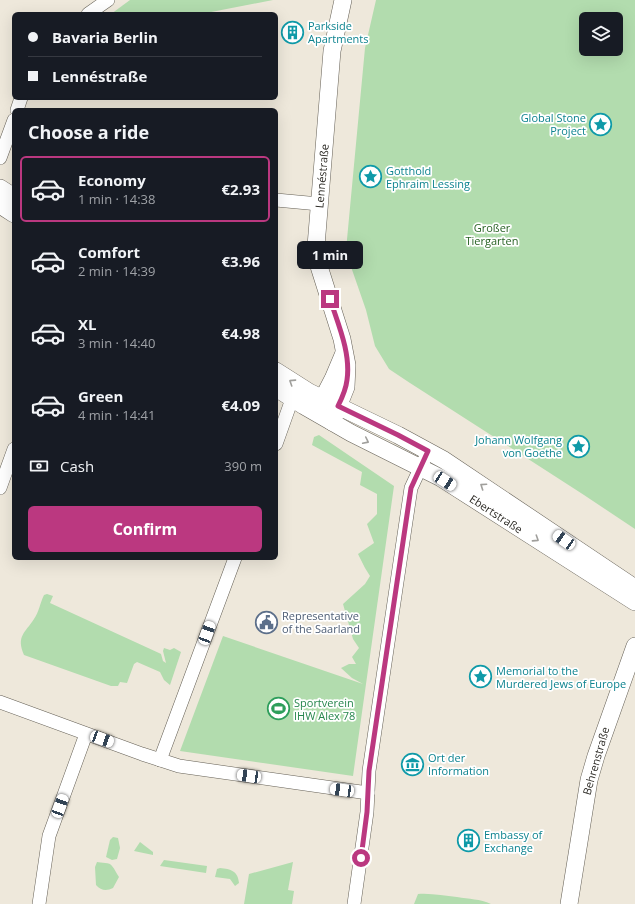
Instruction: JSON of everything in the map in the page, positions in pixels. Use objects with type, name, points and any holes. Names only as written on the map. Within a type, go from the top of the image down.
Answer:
[{"type":"main road","name":"Lennéstraße","points":[[338,406],[347,380],[348,365],[316,255],[332,51],[343,0]]},
{"type":"main road","points":[[0,188],[12,196]]},
{"type":"main road","points":[[0,205],[12,213]]},
{"type":"main road","points":[[319,406],[343,358],[344,348]]},
{"type":"main road","name":"Ebertstraße","points":[[278,372],[302,388],[332,422],[445,481],[635,602]]},
{"type":"main road","name":"Ebertstraße","points":[[278,389],[292,399],[319,406],[338,406],[428,451],[463,472],[635,588]]},
{"type":"main road","points":[[332,422],[338,406]]},
{"type":"main road","name":"Behrenstraße","points":[[569,904],[589,780],[635,646]]},
{"type":"street","points":[[91,12],[108,0]]},
{"type":"street","points":[[0,158],[12,125]]},
{"type":"street","points":[[278,200],[319,204]]},
{"type":"street","points":[[278,438],[292,399]]},
{"type":"street","points":[[354,904],[367,812],[370,764],[411,488],[428,451]]},
{"type":"street","points":[[0,488],[12,455]]},
{"type":"street","points":[[160,760],[234,560]]},
{"type":"street","points":[[0,702],[86,734],[184,767],[368,793]]},
{"type":"street","points":[[39,904],[50,836],[86,734]]},
{"type":"green space","points":[[130,0],[273,0],[211,12],[114,12]]},
{"type":"green space","name":"Großer Tiergarten","points":[[376,0],[635,0],[635,529],[389,369],[375,346],[366,310],[346,250],[365,48]]},
{"type":"green space","name":"Sportverein IHW Alex 78","points":[[319,435],[394,486],[353,776],[180,751],[223,636],[363,684],[352,678],[341,668],[349,664],[356,664],[352,657],[359,648],[353,639],[343,604],[365,584],[370,576],[358,554],[374,543],[367,524],[377,514],[377,494],[360,485],[362,472],[312,445],[314,437]]},
{"type":"green space","points":[[47,594],[53,596],[50,603],[161,654],[163,661],[166,663],[163,651],[164,648],[170,650],[174,648],[181,652],[170,685],[164,680],[160,672],[137,662],[134,664],[127,683],[120,682],[118,686],[111,686],[24,655],[21,639],[36,616],[44,595]]},
{"type":"green space","points":[[113,837],[118,838],[120,848],[117,859],[112,860],[106,857],[110,840]]},
{"type":"green space","points":[[140,842],[153,852],[153,855],[134,851]]},
{"type":"green space","points":[[164,860],[207,866],[206,873],[160,866]]},
{"type":"green space","points":[[97,862],[109,864],[114,868],[119,877],[113,888],[104,890],[96,885],[95,867]]},
{"type":"green space","points":[[293,862],[288,890],[294,891],[292,904],[244,904],[249,874]]},
{"type":"green space","points":[[220,868],[233,871],[237,876],[239,883],[235,886],[230,879],[215,877],[217,869]]},
{"type":"green space","points":[[418,894],[433,894],[470,899],[491,904],[414,904]]},
{"type":"place","name":"Parkside Apartments","points":[[293,32]]},
{"type":"place","name":"Global Stone Project","points":[[601,124]]},
{"type":"place","name":"Gotthold Ephraim Lessing","points":[[371,177]]},
{"type":"place","name":"Johann Wolfgang von Goethe","points":[[578,446]]},
{"type":"place","name":"Representative of the Saarland","points":[[267,622]]},
{"type":"place","name":"Memorial to the Murdered Jews of Europe","points":[[480,677]]},
{"type":"place","name":"Sportverein IHW Alex 78","points":[[279,709]]},
{"type":"place","name":"Ort der Information","points":[[413,764]]},
{"type":"place","name":"Embassy of Exchange","points":[[468,841]]},
{"type":"route","points":[[330,299],[348,365],[346,387],[338,406],[428,451],[411,488],[369,771],[367,812],[361,858]]}]
